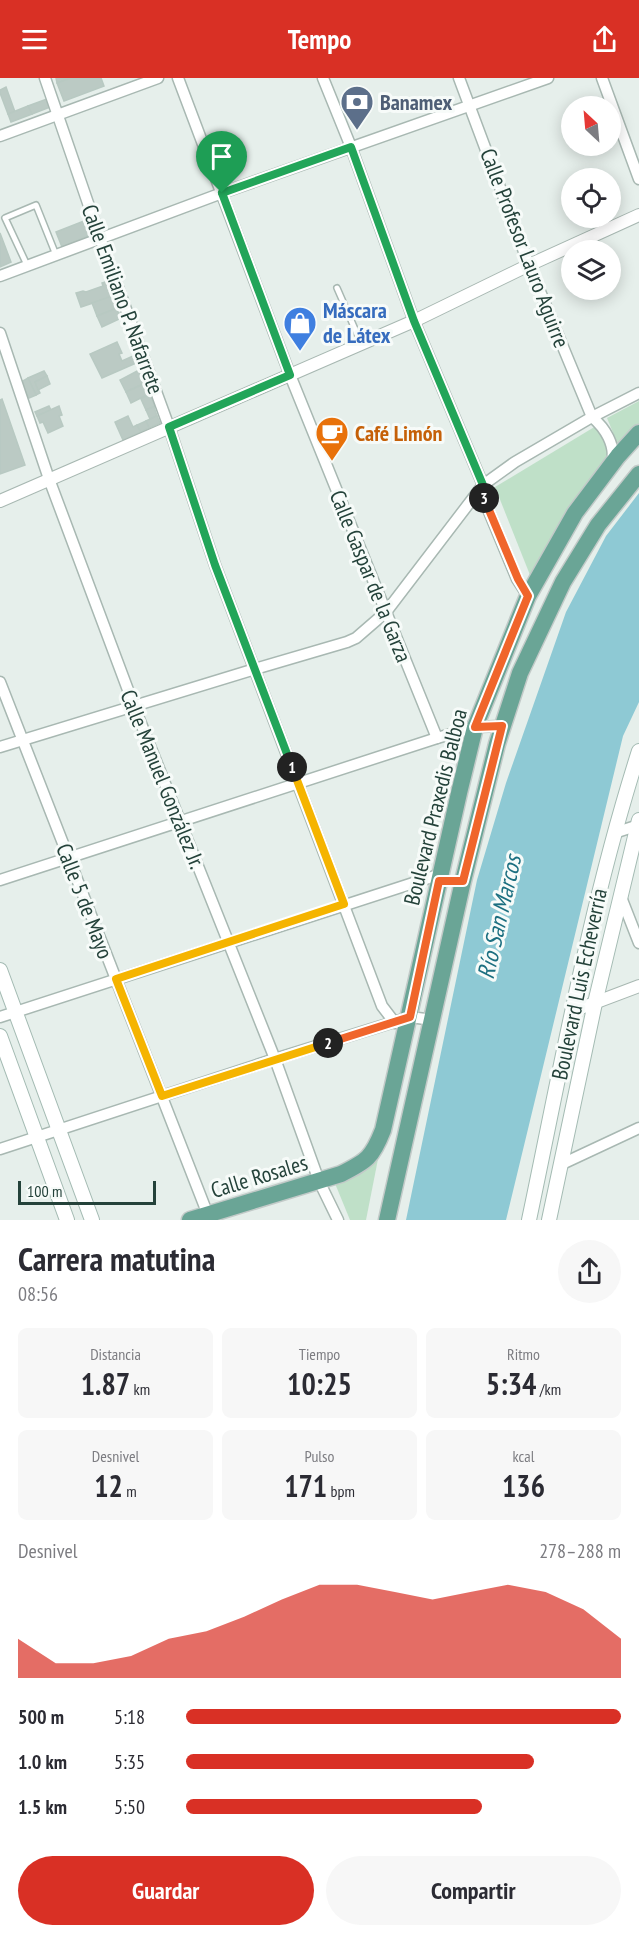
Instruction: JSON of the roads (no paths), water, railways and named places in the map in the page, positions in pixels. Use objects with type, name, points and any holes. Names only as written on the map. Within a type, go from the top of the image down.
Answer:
[{"type":"main road","name":"Boulevard Praxedis Balboa","points":[[341,1174],[363,1163],[373,1153],[383,1130],[403,1020],[440,877],[475,727],[528,596],[575,513],[618,456],[639,433]]},
{"type":"main road","name":"Boulevard Praxedis Balboa","points":[[387,1220],[463,881],[502,726],[520,673],[563,582],[598,525],[639,474]]},
{"type":"main road","name":"Boulevard Luis Echeverría","points":[[529,1220],[573,1011],[614,833],[639,751]]},
{"type":"main road","name":"Boulevard Luis Echeverría","points":[[549,1220],[595,1003],[639,823]]},
{"type":"main road","points":[[440,877],[463,881]]},
{"type":"main road","points":[[0,970],[92,1220]]},
{"type":"main road","points":[[0,1036],[68,1220]]},
{"type":"main road","name":"Calle Rosales","points":[[190,1220],[209,1217],[341,1174]]},
{"type":"street","name":"Calle Emiliano P. Nafarrete","points":[[45,78],[169,427],[215,565],[382,1006],[403,1020]]},
{"type":"street","points":[[0,136],[158,78]]},
{"type":"street","name":"Calle Gaspar de la Garza","points":[[178,78],[290,375],[437,738]]},
{"type":"street","points":[[323,78],[351,147],[414,321],[518,579],[528,596]]},
{"type":"street","name":"Calle Profesor Lauro Aguirre","points":[[459,78],[529,265],[592,417],[604,427],[613,450],[611,466]]},
{"type":"street","points":[[0,276],[222,193],[536,80],[548,78]]},
{"type":"street","points":[[602,78],[639,179]]},
{"type":"street","points":[[0,501],[414,321],[639,215]]},
{"type":"street","name":"Calle Manuel González Jr.","points":[[0,333],[49,478],[134,706],[275,1059],[319,1181],[338,1220]]},
{"type":"street","points":[[0,747],[356,638],[386,612],[481,487],[515,462],[592,417],[639,393]]},
{"type":"street","name":"Calle 5 de Mayo","points":[[0,682],[209,1217]]},
{"type":"street","points":[[0,880],[437,738],[475,727],[502,726]]},
{"type":"street","points":[[614,833],[639,823]]},
{"type":"street","points":[[0,1017],[344,904],[440,877]]},
{"type":"street","points":[[621,897],[639,943]]},
{"type":"street","points":[[573,1011],[639,986]]},
{"type":"street","points":[[0,1149],[275,1059],[403,1020],[432,1020]]},
{"type":"street","points":[[562,1164],[639,1128]]},
{"type":"lane","points":[[27,265],[5,218],[36,205],[56,255]]},
{"type":"lane","points":[[337,288],[361,343]]},
{"type":"water","name":"Río San Marcos","points":[[639,493],[639,702],[623,736],[506,1220],[406,1220],[477,880],[506,783],[566,612],[606,536]]},
{"type":"place","name":"Banamex","points":[[357,131]]},
{"type":"place","name":"Máscara de Látex","points":[[300,352]]},
{"type":"place","name":"Café Limón","points":[[332,462]]}]
